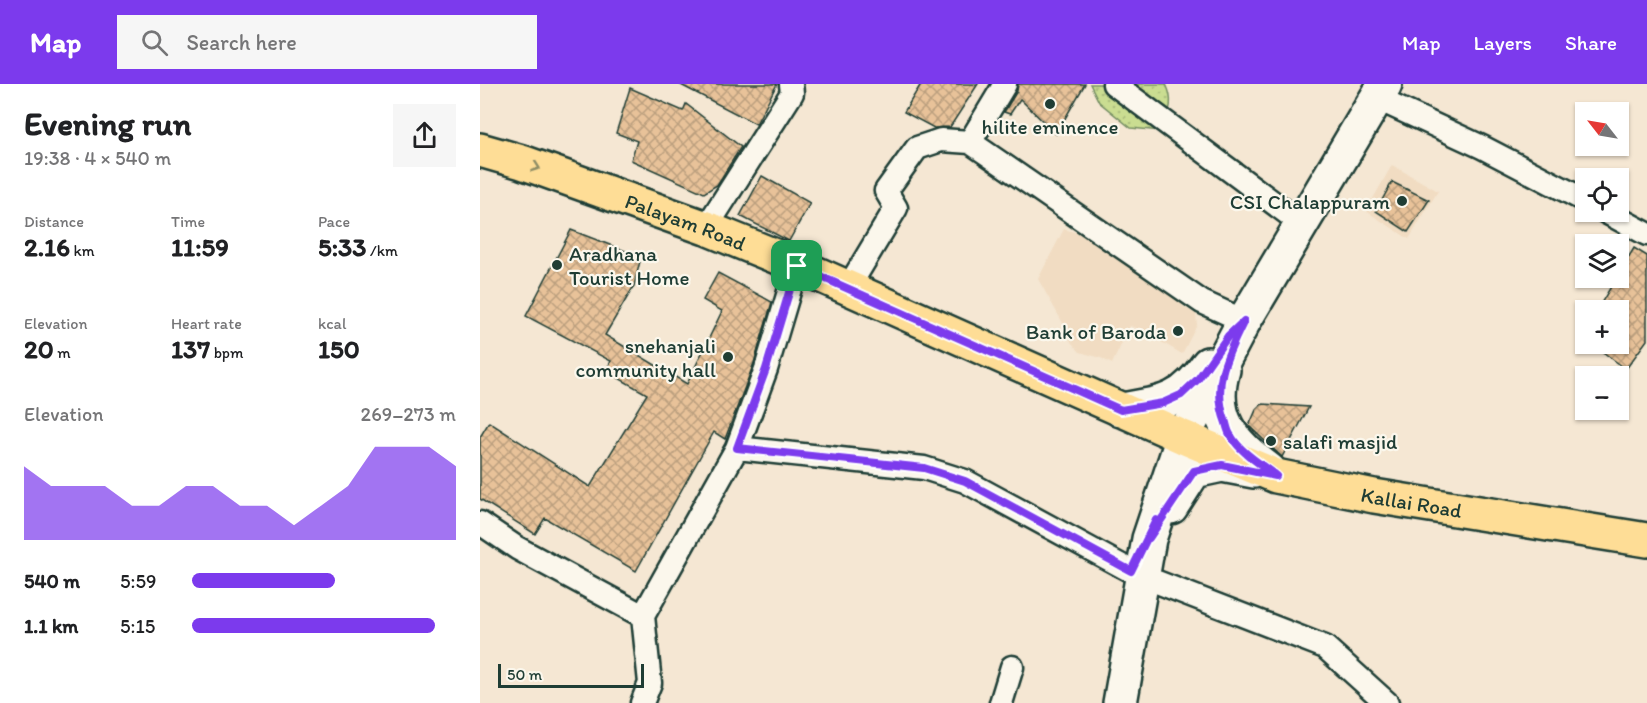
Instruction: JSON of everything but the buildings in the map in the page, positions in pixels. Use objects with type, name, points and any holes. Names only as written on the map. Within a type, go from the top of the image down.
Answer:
[{"type":"main road","points":[[1120,703],[1153,530],[1183,437],[1244,321],[1380,91]]},
{"type":"main road","name":"Palayam Road","points":[[480,150],[522,162],[706,228],[848,288],[1183,437]]},
{"type":"main road","points":[[1121,410],[1163,403],[1181,395],[1198,379],[1228,336],[1244,321]]},
{"type":"main road","points":[[1229,351],[1218,391],[1221,412],[1230,435],[1236,443],[1276,476]]},
{"type":"main road","name":"Kallai Road","points":[[1183,437],[1276,476],[1374,496],[1647,540]]},
{"type":"main road","points":[[1153,530],[1194,471],[1222,465],[1276,476]]},
{"type":"street","points":[[706,228],[792,93],[791,84]]},
{"type":"street","points":[[970,142],[1005,84]]},
{"type":"street","points":[[1114,84],[1302,224]]},
{"type":"street","points":[[1380,91],[1575,195]]},
{"type":"street","points":[[848,288],[896,208],[886,190],[918,148],[941,140],[970,142],[1202,302],[1244,321]]},
{"type":"street","points":[[1625,222],[1647,234]]},
{"type":"street","points":[[642,703],[650,682],[643,616],[737,448],[766,369],[797,266]]},
{"type":"street","points":[[737,448],[861,460],[934,471],[965,481],[1131,571]]},
{"type":"street","points":[[480,523],[517,548],[643,616]]},
{"type":"street","points":[[1107,703],[1131,571],[1153,530]]},
{"type":"street","points":[[1130,703],[1157,582],[1153,530]]},
{"type":"street","points":[[1157,582],[1325,647],[1388,703]]},
{"type":"street","points":[[1001,703],[1012,667]]},
{"type":"shaded area","name":"CSI Chalappuram","points":[[1392,165],[1438,191],[1409,239],[1366,211]]},
{"type":"shaded area","points":[[1064,229],[1084,235],[1166,287],[1185,308],[1196,314],[1197,325],[1182,354],[1130,326],[1112,364],[1080,352],[1071,342],[1068,332],[1038,279]]},
{"type":"green space","points":[[1090,84],[1166,84],[1170,102],[1161,131],[1131,128],[1099,102]]},
{"type":"place","name":"hilite eminence","points":[[1050,104]]},
{"type":"place","name":"CSI Chalappuram","points":[[1402,201]]},
{"type":"place","name":"Aradhana Tourist Home","points":[[557,265]]},
{"type":"place","name":"Bank of Baroda","points":[[1178,331]]},
{"type":"place","name":"snehanjali community hall","points":[[728,357]]},
{"type":"place","name":"salafi masjid","points":[[1271,441]]},
{"type":"route","points":[[797,266],[1121,410],[1163,403],[1181,395],[1198,379],[1228,336],[1244,321],[1229,351],[1222,375],[1218,391],[1221,412],[1230,435],[1243,450],[1276,476],[1222,465],[1194,471],[1149,538],[1156,520],[1131,571],[965,481],[924,468],[737,448],[766,369],[797,266]]}]
